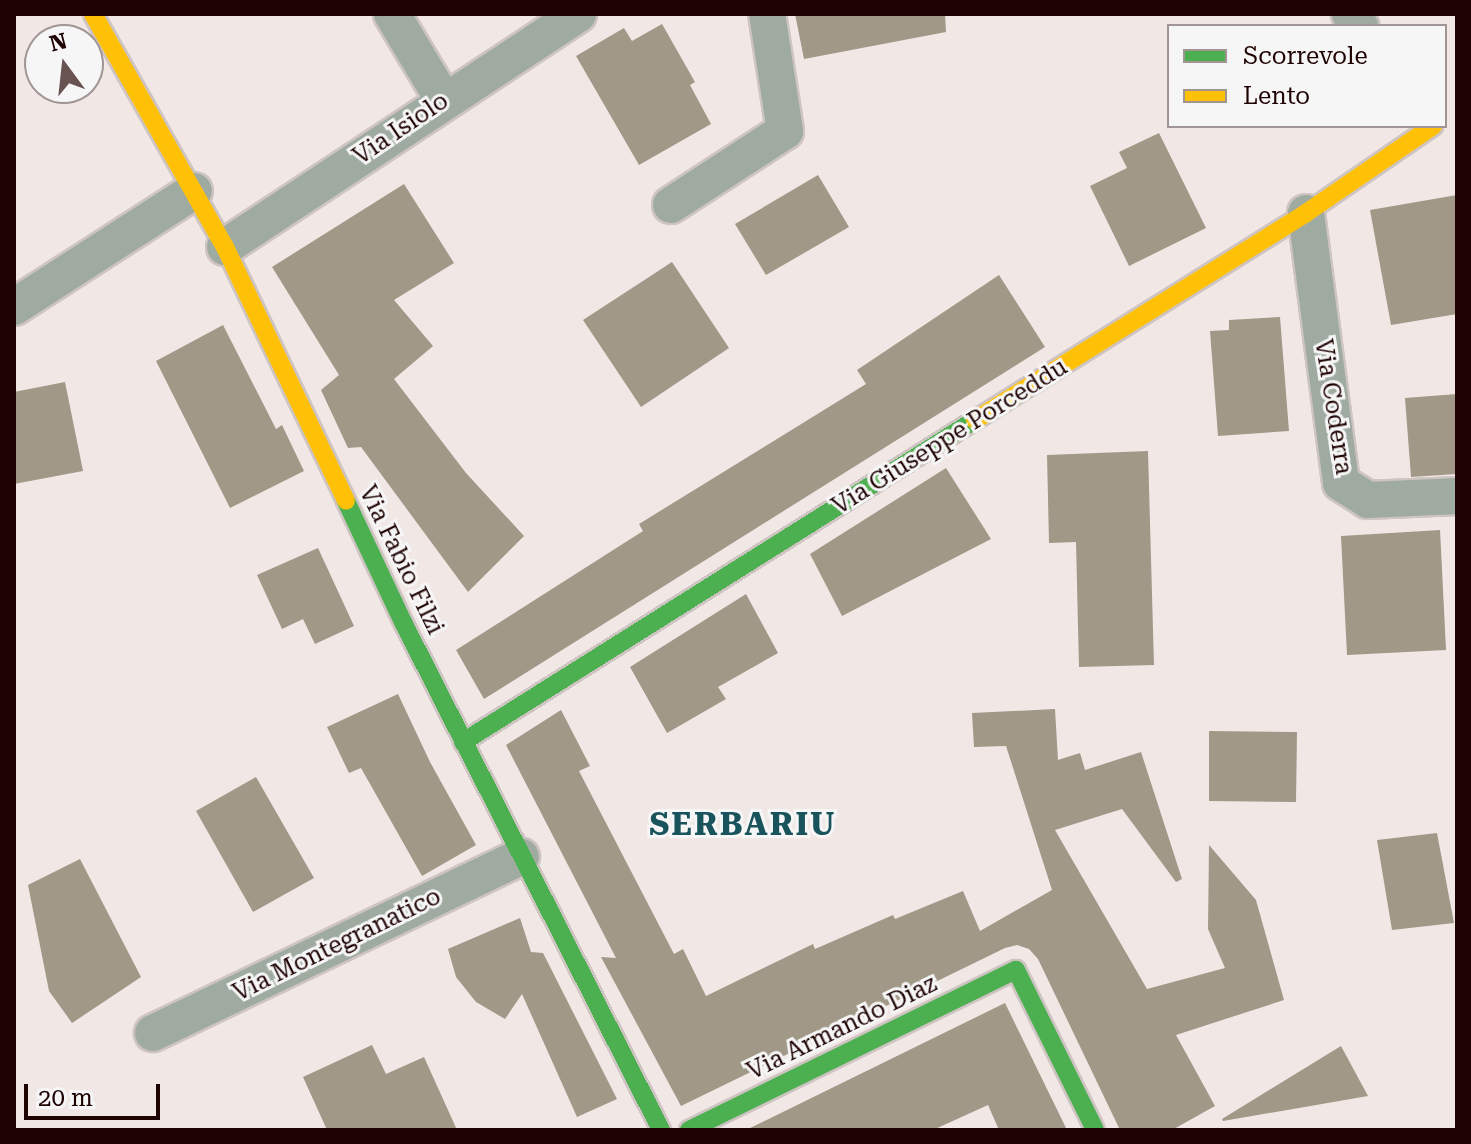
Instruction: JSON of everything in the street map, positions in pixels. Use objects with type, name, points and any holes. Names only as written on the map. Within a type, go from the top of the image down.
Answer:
[{"type":"street","name":"Via Fabio Filzi","points":[[93,14],[225,247],[463,742],[661,1130]]},
{"type":"street","points":[[392,14],[444,101]]},
{"type":"street","name":"Via Isiolo","points":[[225,247],[578,14]]},
{"type":"street","points":[[671,205],[785,131],[767,14]]},
{"type":"street","name":"Via Giuseppe Porceddu","points":[[463,742],[1306,213],[1430,128]]},
{"type":"street","points":[[14,307],[194,191]]},
{"type":"street","name":"Via Coderra","points":[[1306,213],[1341,483],[1368,500],[1457,496]]},
{"type":"street","name":"Via Montegranatico","points":[[153,1033],[521,857]]},
{"type":"street","name":"Via Armando Diaz","points":[[689,1130],[1016,970],[1095,1130]]},
{"type":"building","points":[[795,14],[945,14],[946,32],[804,59]]},
{"type":"building","points":[[662,24],[695,82],[690,85],[711,124],[639,165],[576,56],[624,28],[632,41]]},
{"type":"building","points":[[1159,133],[1206,228],[1129,266],[1090,186],[1127,168],[1119,152]]},
{"type":"building","points":[[818,175],[849,227],[766,275],[735,224]]},
{"type":"building","points":[[404,184],[454,263],[394,300],[433,346],[394,379],[466,473],[524,536],[468,592],[361,447],[348,448],[321,390],[339,375],[272,267]]},
{"type":"building","points":[[1457,195],[1457,314],[1391,325],[1370,210]]},
{"type":"building","points":[[672,262],[729,348],[641,407],[583,320]]},
{"type":"building","points":[[999,275],[1045,347],[484,699],[456,650],[643,531],[639,524],[866,384],[857,370]]},
{"type":"building","points":[[1280,317],[1289,431],[1218,436],[1210,331],[1229,330],[1229,320]]},
{"type":"building","points":[[223,325],[276,429],[282,425],[304,471],[230,508],[156,361]]},
{"type":"building","points":[[65,382],[83,471],[14,484],[14,392]]},
{"type":"building","points":[[1457,394],[1457,474],[1411,477],[1405,398]]},
{"type":"building","points":[[1148,451],[1154,665],[1079,667],[1076,542],[1049,543],[1047,455]]},
{"type":"building","points":[[946,468],[991,539],[842,616],[810,554]]},
{"type":"building","points":[[1440,530],[1446,650],[1347,655],[1341,536]]},
{"type":"building","points":[[318,548],[354,626],[315,644],[303,619],[282,629],[257,575]]},
{"type":"building","points":[[746,594],[778,653],[718,687],[726,699],[667,733],[630,667]]},
{"type":"building","points":[[398,694],[430,762],[476,845],[422,876],[361,768],[349,773],[327,727]]},
{"type":"building","points":[[1055,709],[1058,760],[1080,753],[1085,770],[1141,752],[1182,879],[1176,882],[1122,809],[1055,830],[1147,989],[1225,968],[1208,929],[1209,845],[1256,900],[1284,1000],[1176,1035],[1215,1106],[1172,1130],[1120,1130],[1038,959],[1029,949],[1017,945],[1005,948],[681,1106],[601,957],[616,958],[506,745],[561,710],[590,766],[579,771],[674,954],[683,949],[706,996],[813,944],[815,949],[893,915],[895,919],[963,891],[980,931],[1052,890],[1006,746],[974,747],[972,713]]},
{"type":"building","points":[[1209,731],[1297,732],[1296,802],[1209,801]]},
{"type":"building","points":[[256,777],[314,878],[253,912],[196,811]]},
{"type":"building","points":[[1437,833],[1454,923],[1392,930],[1377,840]]},
{"type":"building","points":[[80,859],[141,977],[72,1023],[49,991],[28,885]]},
{"type":"building","points":[[520,918],[531,952],[543,953],[617,1099],[577,1117],[522,994],[505,1019],[476,1002],[456,977],[448,949]]},
{"type":"building","points":[[1005,1003],[1067,1130],[999,1130],[988,1105],[933,1130],[746,1130]]},
{"type":"building","points":[[372,1045],[386,1074],[424,1057],[457,1130],[327,1130],[303,1077]]},
{"type":"building","points":[[1341,1046],[1368,1096],[1223,1121],[1222,1119]]},
{"type":"traffic: fast","points":[[463,742],[975,420]]},
{"type":"traffic: fast","points":[[346,501],[404,624],[661,1130]]},
{"type":"traffic: fast","points":[[689,1130],[1016,970],[1095,1130]]},
{"type":"traffic: slow","points":[[93,14],[225,247],[346,501]]},
{"type":"traffic: slow","points":[[975,420],[1306,213],[1430,128]]},
{"type":"district","name":"SERBARIU","points":[[743,824]]}]
